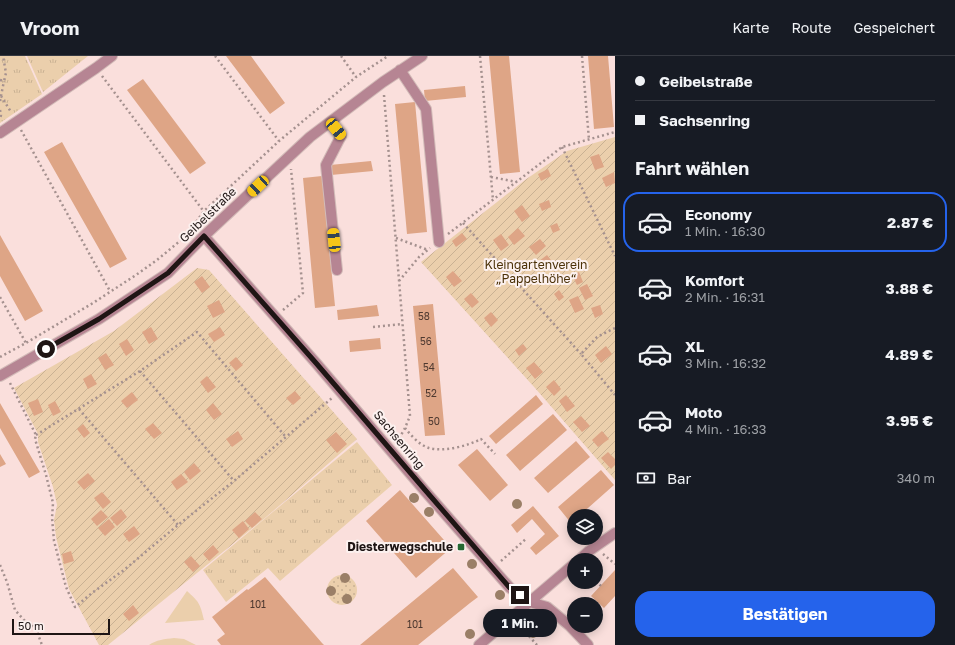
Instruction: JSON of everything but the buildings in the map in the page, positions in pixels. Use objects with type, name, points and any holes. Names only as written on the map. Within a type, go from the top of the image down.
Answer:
[{"type":"street","points":[[0,133],[112,56]]},
{"type":"street","name":"Geibelstraße","points":[[3,374],[99,319],[168,273],[214,226],[310,136],[383,82],[422,56]]},
{"type":"street","points":[[400,70],[426,110],[439,242]]},
{"type":"street","points":[[330,122],[341,136],[326,165],[337,270]]},
{"type":"street","name":"Sachsenring","points":[[204,236],[316,363],[510,588],[530,602],[547,607],[570,626],[588,645]]},
{"type":"street","points":[[588,553],[615,533]]},
{"type":"street","points":[[480,645],[567,570]]},
{"type":"path","points":[[0,101],[6,73],[3,56]]},
{"type":"path","points":[[215,56],[279,141]]},
{"type":"path","points":[[341,56],[356,77]]},
{"type":"path","points":[[0,357],[93,303],[157,260],[186,236],[204,211],[279,141],[356,77],[388,56]]},
{"type":"path","points":[[480,56],[493,200]]},
{"type":"path","points":[[582,56],[589,140]]},
{"type":"path","points":[[96,68],[214,226]]},
{"type":"path","points":[[0,80],[4,81]]},
{"type":"path","points":[[383,82],[410,416],[405,428],[391,451]]},
{"type":"path","points":[[1,96],[110,291]]},
{"type":"path","points":[[0,110],[1,118]]},
{"type":"path","points":[[399,281],[419,257],[562,147],[615,132]]},
{"type":"path","points":[[562,147],[615,256]]},
{"type":"path","points":[[275,317],[304,293],[290,155]]},
{"type":"path","points":[[491,176],[517,182]]},
{"type":"path","points":[[464,223],[581,354],[615,395]]},
{"type":"path","points":[[396,238],[428,250]]},
{"type":"path","points":[[0,297],[26,343]]},
{"type":"path","points":[[373,327],[402,324]]},
{"type":"path","points":[[581,354],[597,337],[615,328]]},
{"type":"path","points":[[36,436],[140,371],[197,332],[286,436]]},
{"type":"path","points":[[140,371],[234,481]]},
{"type":"path","points":[[3,374],[36,436],[35,440],[53,503],[52,518],[54,541],[66,587],[75,607],[92,592],[124,570],[234,481],[340,391]]},
{"type":"path","points":[[79,408],[90,423],[178,525]]},
{"type":"path","points":[[405,428],[413,438],[428,448],[455,448],[472,444],[481,439],[495,454]]},
{"type":"path","points":[[493,568],[527,538]]},
{"type":"path","points":[[596,546],[615,564]]},
{"type":"path","points":[[0,565],[8,582],[15,610],[24,620],[36,629],[42,645]]},
{"type":"path","points":[[512,617],[537,645]]},
{"type":"green space","points":[[0,56],[25,56],[42,94],[0,123]]},
{"type":"green space","points":[[27,56],[88,56],[43,92]]},
{"type":"green space","name":"Kleingartenverein „Pappelhöhe“","points":[[615,137],[615,480],[535,388],[421,262],[525,180],[567,151]]},
{"type":"green space","points":[[197,268],[209,270],[357,439],[265,518],[108,645],[99,645],[69,589],[56,537],[54,520],[57,505],[53,487],[38,442],[38,434],[14,388],[114,331]]},
{"type":"green space","points":[[357,442],[392,485],[280,581],[268,568],[226,602],[203,570]]},
{"type":"green space","points":[[342,575],[353,579],[357,590],[353,601],[342,605],[331,601],[327,590],[331,579]]},
{"type":"green space","points":[[187,591],[198,603],[204,620],[165,623]]},
{"type":"green space","points":[[164,639],[184,639],[196,645],[149,645]]},
{"type":"place","name":"Diesterwegschule","points":[[461,547]]},
{"type":"route","points":[[46,349],[99,319],[168,273],[204,236],[316,363],[510,588],[520,595]]}]
